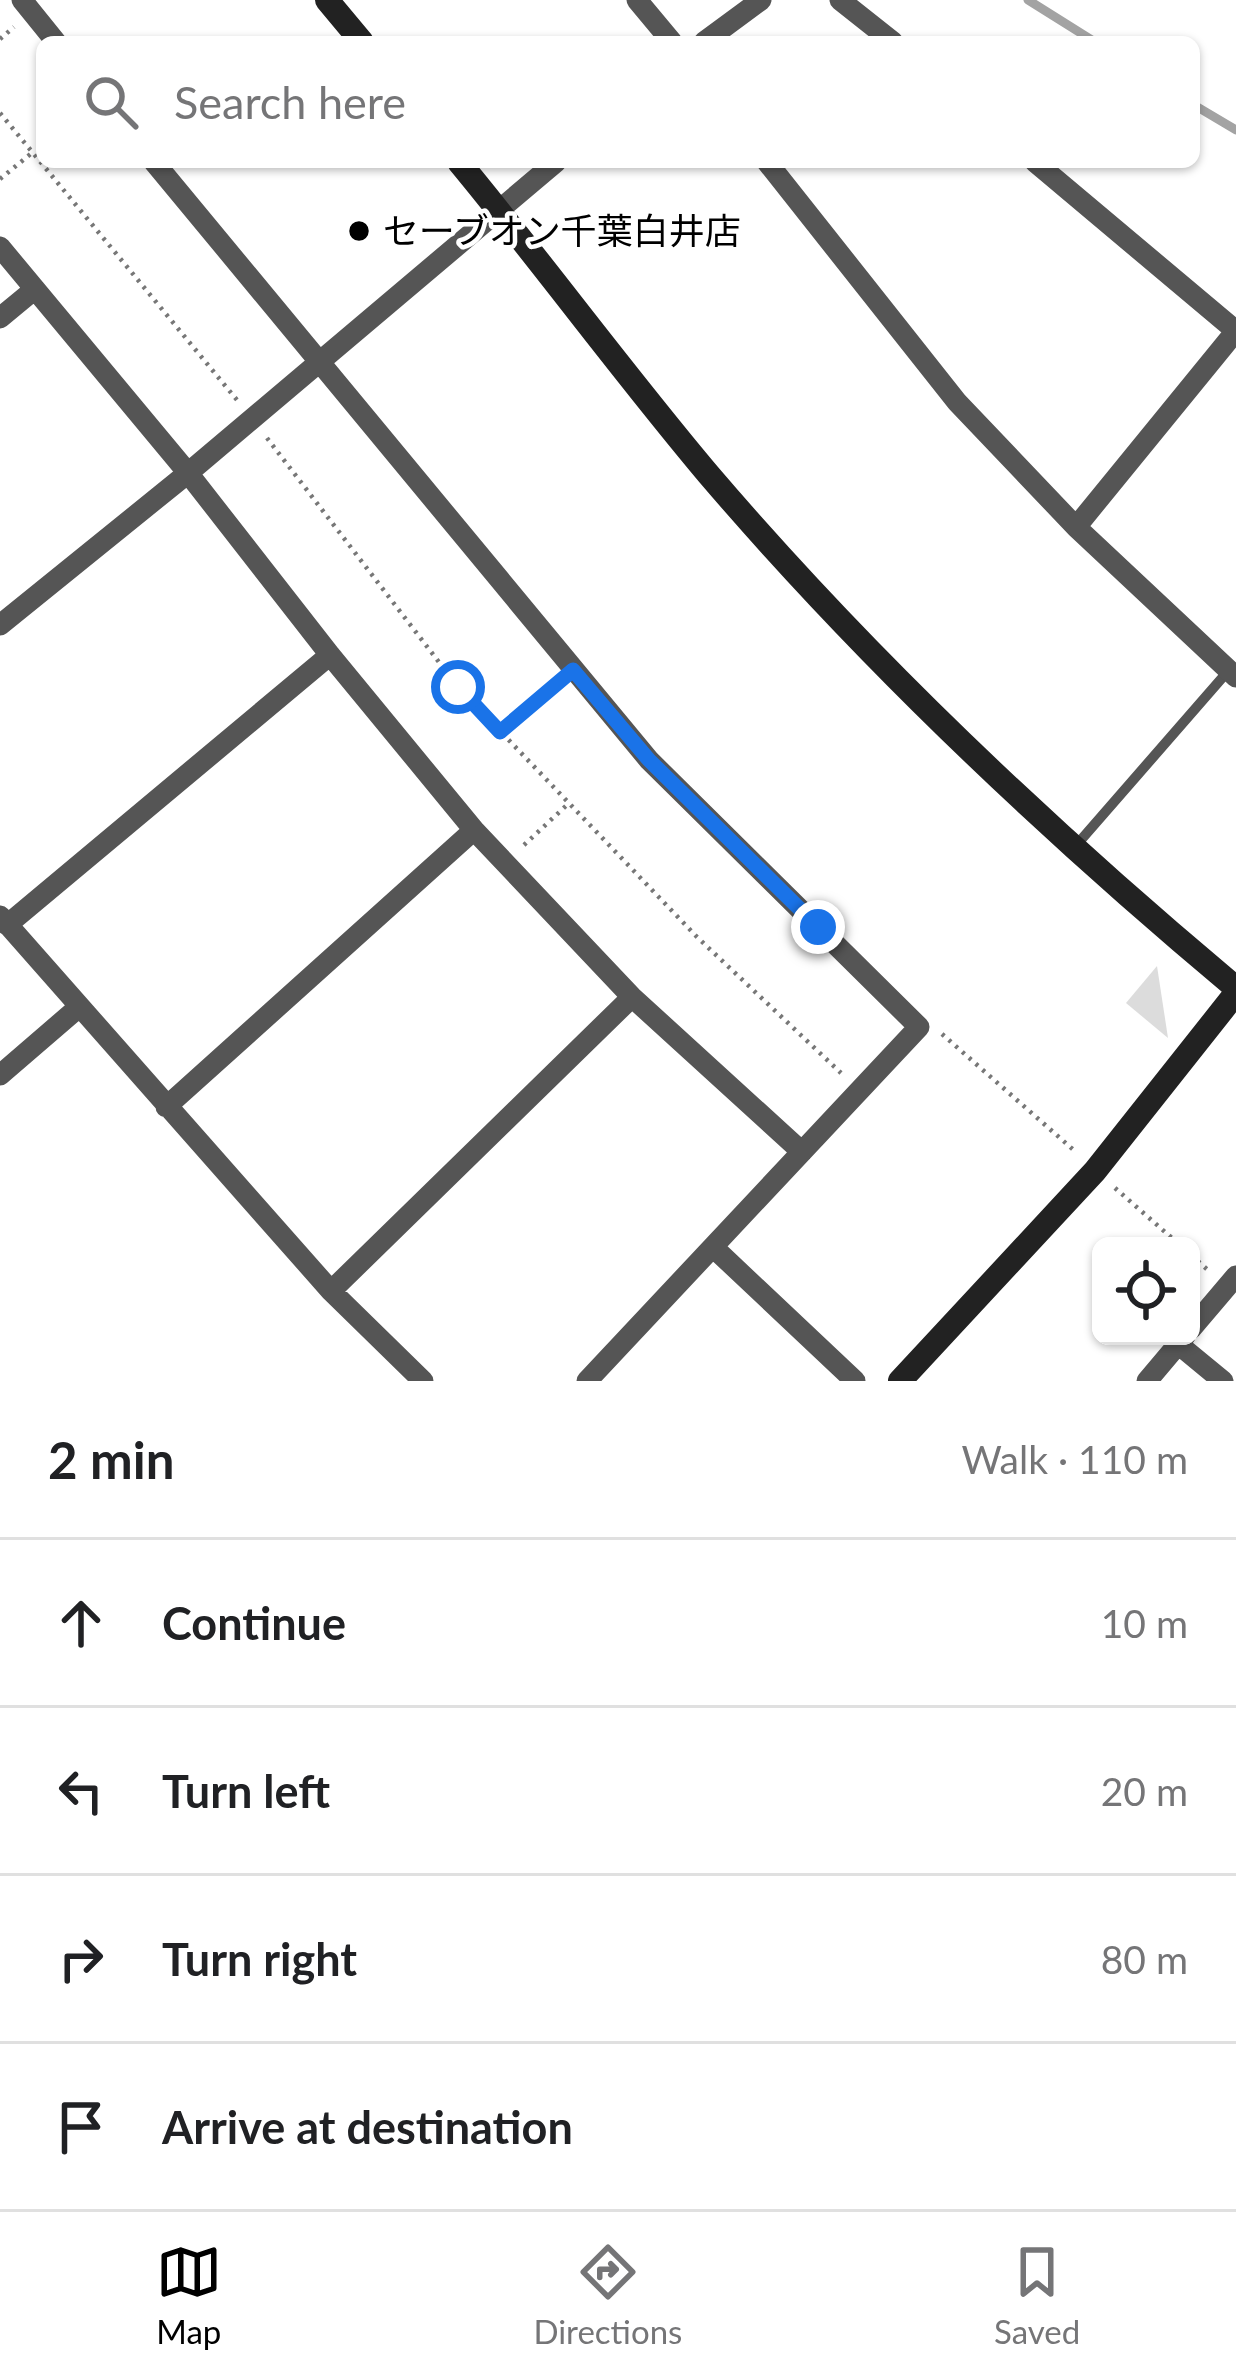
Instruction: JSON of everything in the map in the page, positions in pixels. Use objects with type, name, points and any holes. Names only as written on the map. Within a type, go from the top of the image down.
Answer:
[{"type":"street","points":[[22,0],[51,36]]},
{"type":"street","points":[[327,0],[357,36]]},
{"type":"street","points":[[637,0],[667,36]]},
{"type":"street","points":[[712,36],[760,0]]},
{"type":"street","points":[[840,0],[885,36]]},
{"type":"street","points":[[159,168],[649,760],[919,1027],[587,1381]]},
{"type":"street","points":[[464,168],[710,475],[935,720],[1073,849],[1236,990],[1095,1172],[900,1381]]},
{"type":"street","points":[[0,625],[549,168]]},
{"type":"street","points":[[772,168],[957,402],[1076,527],[1232,674]]},
{"type":"street","points":[[1042,168],[1236,332],[1076,527]]},
{"type":"street","points":[[0,247],[474,830],[632,997],[802,1153]]},
{"type":"street","points":[[0,318],[35,289]]},
{"type":"street","points":[[330,655],[4,921],[332,1291],[423,1381]]},
{"type":"street","points":[[166,1107],[474,830]]},
{"type":"street","points":[[332,1291],[632,997]]},
{"type":"street","points":[[0,1075],[79,1007]]},
{"type":"street","points":[[714,1248],[855,1381]]},
{"type":"street","points":[[1200,1318],[1236,1276]]},
{"type":"street","points":[[1147,1381],[1177,1345]]},
{"type":"street","points":[[1193,1345],[1223,1381]]},
{"type":"lane","points":[[1073,849],[1232,674]]},
{"type":"path","points":[[0,113],[36,156]]},
{"type":"path","points":[[0,179],[33,152]]},
{"type":"path","points":[[46,168],[252,418],[458,687],[698,937],[860,1091]]},
{"type":"path","points":[[500,732],[573,670]]},
{"type":"path","points":[[505,862],[568,804]]},
{"type":"path","points":[[919,1027],[932,1025],[1082,1157]]},
{"type":"path","points":[[1106,1181],[1170,1237]]},
{"type":"shaded area","points":[[1157,966],[1168,1038],[1126,1003]]},
{"type":"waterway","points":[[1028,0],[1085,36]]},
{"type":"waterway","points":[[1200,109],[1236,130]]},
{"type":"place","name":"セーブオン千葉白井店","points":[[359,231]]},
{"type":"route","points":[[458,687],[500,732],[573,670],[649,760],[818,927]]}]
